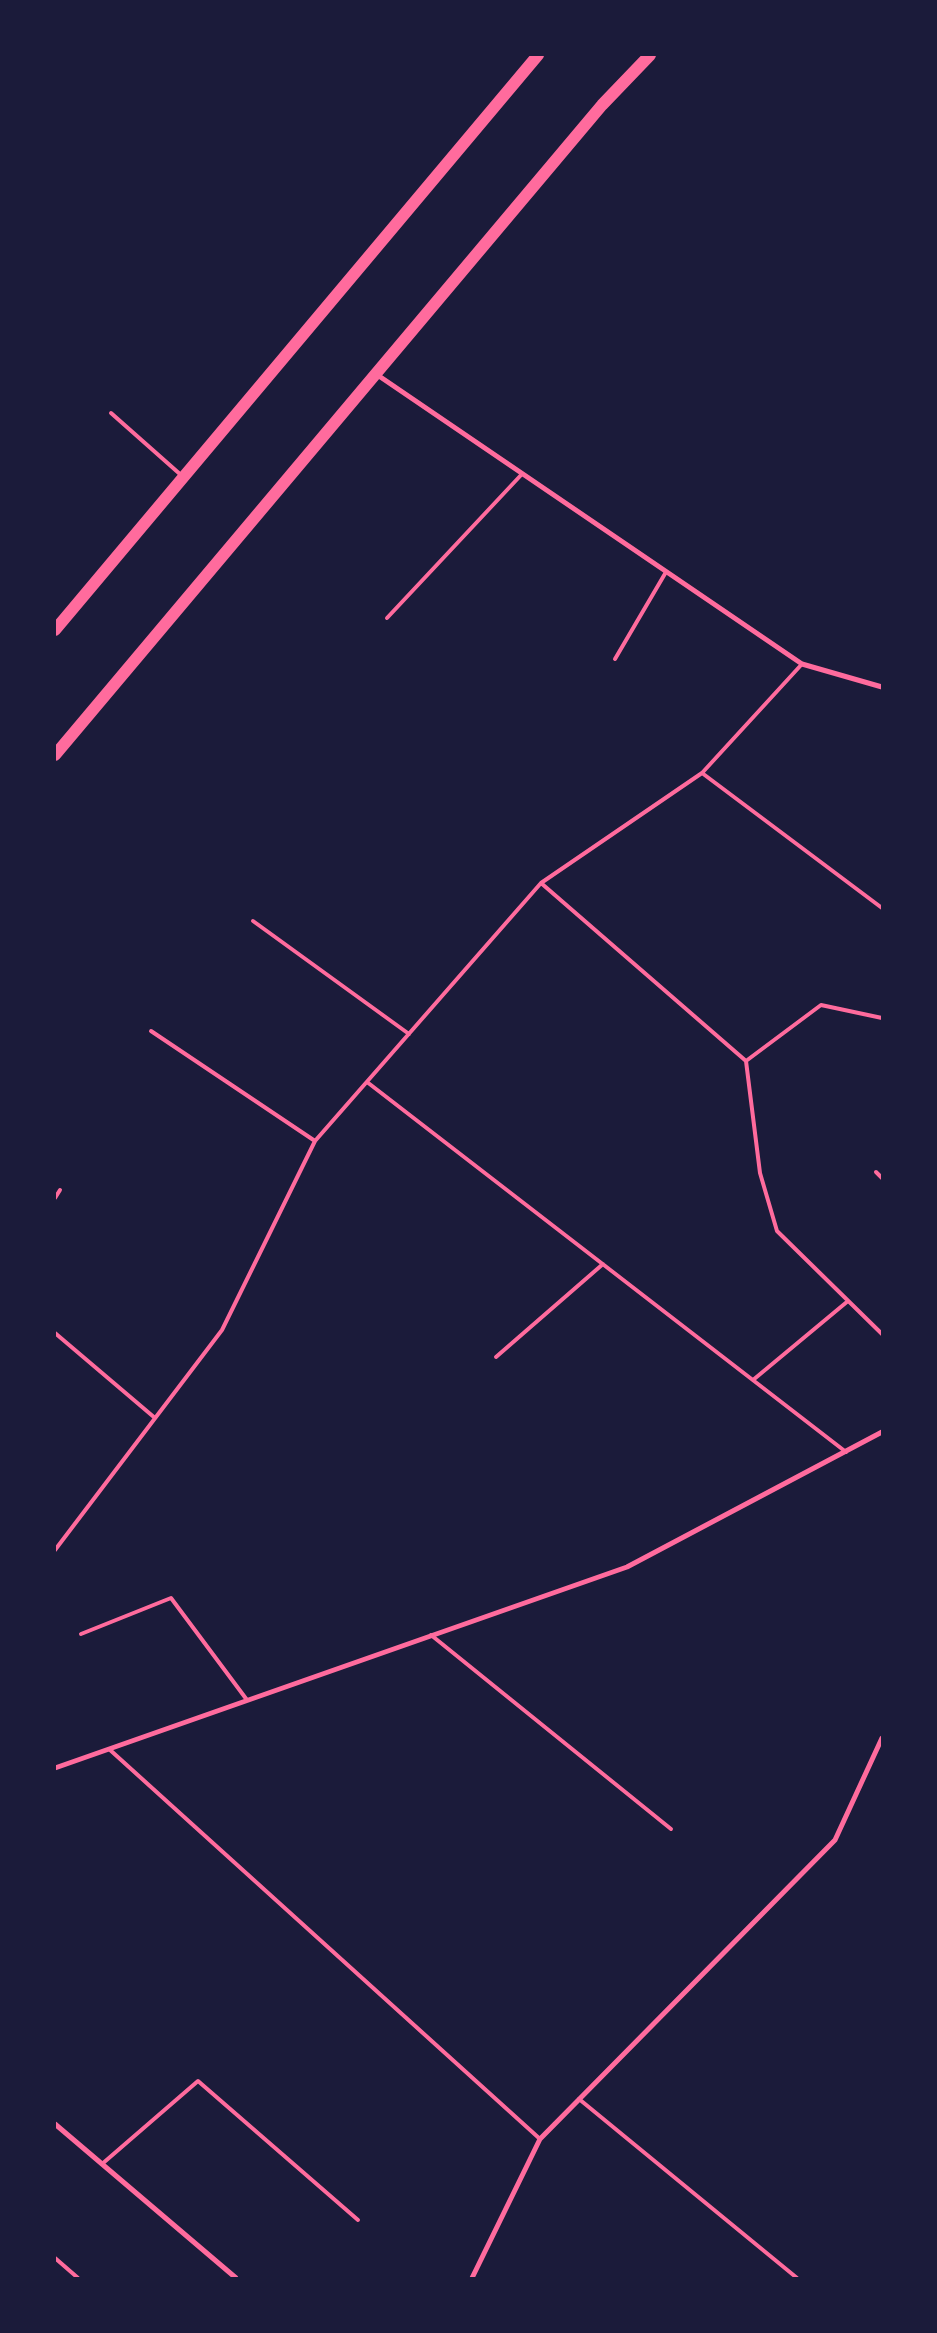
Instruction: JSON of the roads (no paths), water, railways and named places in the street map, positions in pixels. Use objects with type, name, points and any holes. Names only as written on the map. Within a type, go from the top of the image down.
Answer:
[{"type":"main road","points":[[55,630],[538,55]]},
{"type":"main road","points":[[55,755],[595,112],[650,55]]},
{"type":"street","points":[[376,374],[802,664],[882,687]]},
{"type":"street","points":[[55,1768],[627,1567],[881,1435]]},
{"type":"street","points":[[472,2278],[540,2139],[835,1840],[882,1738]]},
{"type":"street","points":[[55,2124],[236,2278]]},
{"type":"lane","points":[[111,413],[183,477]]},
{"type":"lane","points":[[387,618],[522,474]]},
{"type":"lane","points":[[615,659],[666,572]]},
{"type":"lane","points":[[55,1550],[222,1330],[315,1141],[541,883],[702,773],[802,664]]},
{"type":"lane","points":[[702,773],[882,908]]},
{"type":"lane","points":[[541,883],[746,1061],[760,1173],[777,1231],[882,1334]]},
{"type":"lane","points":[[253,921],[408,1034]]},
{"type":"lane","points":[[746,1061],[822,1005],[882,1018]]},
{"type":"lane","points":[[151,1031],[315,1141]]},
{"type":"lane","points":[[367,1082],[846,1452]]},
{"type":"lane","points":[[876,1172],[882,1178]]},
{"type":"lane","points":[[55,1198],[60,1190]]},
{"type":"lane","points":[[496,1357],[603,1264]]},
{"type":"lane","points":[[753,1380],[848,1300]]},
{"type":"lane","points":[[55,1333],[155,1418]]},
{"type":"lane","points":[[81,1634],[171,1598],[247,1700]]},
{"type":"lane","points":[[431,1636],[671,1829]]},
{"type":"lane","points":[[109,1749],[540,2139]]},
{"type":"lane","points":[[102,2164],[198,2081],[358,2220]]},
{"type":"lane","points":[[579,2099],[797,2278]]},
{"type":"lane","points":[[55,2258],[78,2278]]}]
